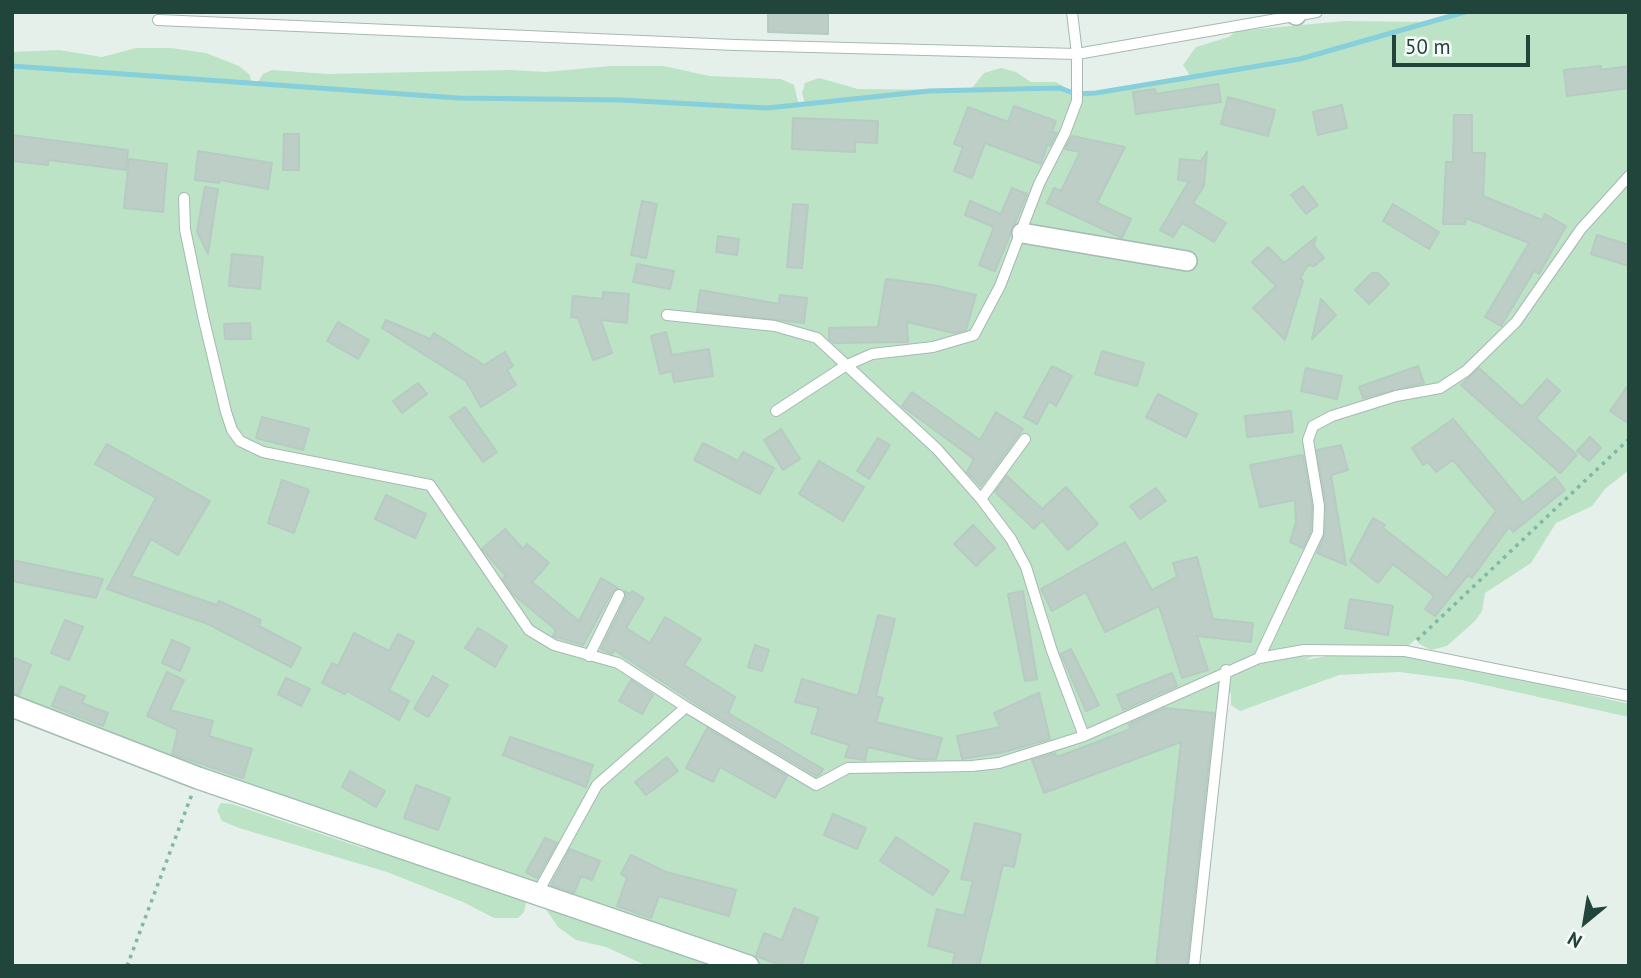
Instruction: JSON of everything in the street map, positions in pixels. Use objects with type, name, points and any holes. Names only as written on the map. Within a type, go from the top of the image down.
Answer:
[{"type":"main road","points":[[12,706],[198,778],[747,966]]},
{"type":"street","points":[[1021,233],[1187,261]]},
{"type":"lane","points":[[295,25],[296,12]]},
{"type":"lane","points":[[776,411],[845,366],[872,354],[933,347],[974,335],[1000,286],[1077,101],[1077,54],[1072,12]]},
{"type":"lane","points":[[158,20],[735,45],[1077,54],[1317,12]]},
{"type":"lane","points":[[1259,658],[1318,533],[1319,506],[1308,440],[1313,426],[1332,416],[1396,396],[1440,388],[1466,370],[1516,322],[1581,229],[1629,176]]},
{"type":"lane","points":[[184,198],[185,229],[203,316],[226,412],[232,430],[240,441],[263,452],[430,485],[529,630],[554,645],[632,670],[686,707],[816,785],[848,768],[972,766],[999,763],[1084,736],[1226,670],[1259,658],[1316,650],[1405,651],[1629,696]]},
{"type":"lane","points":[[667,314],[775,326],[808,335],[823,343],[921,433],[981,499],[1011,539],[1026,567],[1084,736]]},
{"type":"lane","points":[[981,499],[1025,439]]},
{"type":"lane","points":[[589,656],[619,595]]},
{"type":"lane","points":[[1194,966],[1226,670]]},
{"type":"lane","points":[[537,894],[597,785],[686,707]]},
{"type":"path","points":[[1405,651],[1629,439]]},
{"type":"path","points":[[127,966],[198,778]]},
{"type":"green space","points":[[1465,12],[1629,12],[1629,470],[1605,489],[1592,506],[1556,523],[1531,563],[1485,593],[1482,611],[1475,621],[1447,646],[1431,650],[1418,643],[1417,638],[1405,649],[1337,645],[1305,660],[1338,654],[1398,653],[1434,659],[1629,704],[1629,717],[1462,680],[1399,672],[1339,675],[1240,711],[1231,705],[1231,693],[1226,695],[1195,966],[647,966],[606,947],[576,940],[558,927],[547,911],[542,895],[12,711],[12,52],[59,50],[102,57],[136,48],[171,48],[206,53],[239,66],[250,75],[251,81],[258,82],[263,74],[272,70],[328,74],[510,70],[546,72],[610,66],[664,66],[709,76],[781,79],[794,85],[799,105],[805,104],[802,93],[805,83],[819,78],[858,89],[964,90],[973,87],[984,73],[1001,68],[1016,72],[1031,82],[1056,82],[1076,94],[1096,93],[1191,77],[1183,65],[1196,47],[1229,37],[1236,31],[1345,21],[1430,22]]},
{"type":"green space","points":[[221,803],[232,804],[363,848],[389,852],[412,863],[465,875],[520,898],[526,903],[524,912],[518,918],[494,918],[463,902],[387,872],[239,828],[222,821],[217,810]]},
{"type":"building","points":[[768,12],[828,12],[828,34],[768,32]]},
{"type":"building","points":[[1601,66],[1601,70],[1629,66],[1629,88],[1567,96],[1564,70]]},
{"type":"building","points":[[1218,84],[1221,102],[1136,114],[1133,92],[1155,89],[1156,94]]},
{"type":"building","points":[[1228,97],[1275,110],[1268,136],[1221,124]]},
{"type":"building","points":[[1342,105],[1347,128],[1318,135],[1313,112]]},
{"type":"building","points":[[1014,106],[1056,121],[1052,132],[1057,133],[1050,146],[1047,145],[1041,164],[985,143],[972,178],[954,171],[963,147],[954,144],[968,107],[1008,122]]},
{"type":"building","points":[[1454,115],[1472,115],[1472,153],[1485,153],[1483,196],[1542,220],[1545,214],[1566,226],[1539,274],[1534,271],[1501,326],[1485,317],[1529,243],[1466,218],[1465,224],[1443,224],[1446,162],[1453,162]]},
{"type":"building","points":[[793,118],[878,121],[877,143],[855,142],[855,152],[792,149]]},
{"type":"building","points":[[284,134],[299,134],[299,170],[283,170]]},
{"type":"building","points":[[12,135],[128,150],[126,170],[49,160],[48,165],[12,161]]},
{"type":"building","points":[[1072,136],[1125,147],[1097,203],[1131,219],[1122,238],[1047,203],[1054,188],[1061,191],[1080,152],[1065,149]]},
{"type":"building","points":[[198,151],[272,163],[268,189],[220,180],[219,183],[195,180]]},
{"type":"building","points":[[1207,152],[1204,186],[1193,203],[1226,223],[1214,242],[1182,223],[1173,237],[1160,230],[1189,181],[1178,180],[1180,159],[1201,161]]},
{"type":"building","points":[[129,159],[167,164],[163,212],[124,208]]},
{"type":"building","points":[[1303,186],[1318,205],[1306,214],[1291,195]]},
{"type":"building","points":[[205,187],[218,189],[208,254],[197,231]]},
{"type":"building","points":[[1012,188],[1027,194],[995,271],[979,265],[994,227],[965,215],[970,201],[1001,214]]},
{"type":"building","points":[[642,201],[657,204],[646,258],[631,255]]},
{"type":"building","points":[[793,204],[808,205],[802,268],[787,267]]},
{"type":"building","points":[[1393,204],[1439,232],[1429,249],[1383,221]]},
{"type":"building","points":[[1597,235],[1629,245],[1629,266],[1591,254]]},
{"type":"building","points":[[718,236],[739,239],[737,255],[716,252]]},
{"type":"building","points":[[1316,237],[1314,246],[1324,258],[1314,266],[1308,265],[1300,278],[1303,281],[1285,340],[1253,308],[1276,286],[1252,262],[1268,247],[1284,263]]},
{"type":"building","points":[[232,254],[263,257],[260,289],[229,286]]},
{"type":"building","points":[[637,264],[674,271],[670,289],[633,282]]},
{"type":"building","points":[[1372,273],[1378,273],[1389,284],[1369,304],[1355,290]]},
{"type":"building","points":[[886,279],[933,285],[976,295],[966,330],[954,333],[907,322],[908,342],[834,343],[829,339],[829,328],[878,327]]},
{"type":"building","points":[[700,290],[779,304],[780,295],[807,298],[804,323],[697,311]]},
{"type":"building","points":[[603,292],[629,294],[627,323],[601,320],[612,353],[593,360],[578,318],[571,317],[573,296],[603,299]]},
{"type":"building","points":[[1321,299],[1336,315],[1312,339]]},
{"type":"building","points":[[386,320],[430,339],[434,333],[484,365],[505,352],[513,366],[507,370],[516,385],[481,407],[466,381],[382,328]]},
{"type":"building","points":[[338,322],[369,340],[358,359],[327,341]]},
{"type":"building","points":[[250,323],[251,339],[225,339],[224,324]]},
{"type":"building","points":[[666,332],[672,355],[709,349],[713,376],[674,382],[672,371],[660,374],[651,336]]},
{"type":"building","points":[[1102,351],[1144,363],[1137,386],[1095,374]]},
{"type":"building","points":[[1052,366],[1072,376],[1056,406],[1049,401],[1037,424],[1024,417]]},
{"type":"building","points":[[1418,366],[1424,383],[1363,398],[1359,387]]},
{"type":"building","points":[[1306,368],[1342,376],[1337,399],[1301,391]]},
{"type":"building","points":[[1479,368],[1522,407],[1547,379],[1560,391],[1536,418],[1577,455],[1560,473],[1461,385]]},
{"type":"building","points":[[418,383],[427,394],[402,413],[393,401]]},
{"type":"building","points":[[1629,384],[1629,424],[1610,411]]},
{"type":"building","points":[[912,392],[980,440],[996,412],[1023,429],[981,486],[967,472],[974,459],[902,406]]},
{"type":"building","points":[[1158,394],[1197,414],[1186,437],[1146,417]]},
{"type":"building","points":[[465,407],[497,452],[483,462],[450,417]]},
{"type":"building","points":[[1291,411],[1293,432],[1247,437],[1245,416]]},
{"type":"building","points":[[262,417],[309,429],[303,450],[256,438]]},
{"type":"building","points":[[1453,419],[1523,503],[1555,477],[1565,490],[1513,532],[1509,527],[1472,578],[1468,575],[1435,616],[1425,609],[1434,596],[1393,564],[1378,583],[1350,561],[1373,518],[1385,525],[1383,528],[1447,578],[1496,511],[1453,460],[1436,472],[1428,462],[1423,465],[1412,448]]},
{"type":"building","points":[[781,429],[800,459],[783,470],[764,440]]},
{"type":"building","points":[[1590,437],[1601,448],[1589,461],[1577,451]]},
{"type":"building","points":[[878,438],[890,445],[869,479],[857,471]]},
{"type":"building","points":[[703,443],[738,461],[743,452],[774,468],[760,494],[694,460]]},
{"type":"building","points":[[107,444],[210,501],[178,555],[151,539],[131,576],[217,605],[219,601],[261,620],[259,626],[301,648],[291,667],[208,624],[107,589],[156,498],[95,464]]},
{"type":"building","points":[[1341,445],[1348,470],[1331,475],[1346,565],[1317,553],[1325,534],[1326,506],[1317,450]]},
{"type":"building","points":[[1303,455],[1312,506],[1311,531],[1303,548],[1290,542],[1296,522],[1295,500],[1260,507],[1250,465]]},
{"type":"building","points":[[819,461],[864,487],[843,521],[799,494]]},
{"type":"building","points":[[1007,476],[1042,509],[1066,487],[1098,524],[1068,550],[1042,520],[1034,529],[995,492]]},
{"type":"building","points":[[282,480],[309,490],[294,533],[268,523]]},
{"type":"building","points":[[1156,488],[1166,501],[1140,519],[1130,506]]},
{"type":"building","points":[[386,495],[426,514],[415,538],[375,519]]},
{"type":"building","points":[[973,525],[995,548],[976,566],[954,544]]},
{"type":"building","points":[[505,529],[523,549],[527,544],[549,563],[532,582],[579,621],[601,578],[618,588],[612,592],[583,645],[553,636],[556,630],[514,595],[503,579],[506,576],[482,549]]},
{"type":"building","points":[[1125,542],[1152,590],[1177,577],[1173,563],[1197,557],[1213,619],[1253,623],[1251,642],[1197,636],[1208,670],[1182,678],[1159,606],[1105,632],[1086,592],[1052,611],[1041,589]]},
{"type":"building","points":[[12,560],[103,579],[96,598],[12,581]]},
{"type":"building","points":[[625,591],[630,594],[632,591],[644,598],[626,628],[650,643],[665,617],[701,639],[684,665],[735,697],[728,713],[823,769],[820,774],[816,776],[706,710],[614,650],[612,654],[601,649],[626,598]]},
{"type":"building","points":[[1023,591],[1037,679],[1025,681],[1008,594]]},
{"type":"building","points":[[1350,599],[1393,606],[1388,635],[1345,628]]},
{"type":"building","points":[[878,615],[895,619],[876,696],[883,698],[876,722],[942,738],[936,759],[919,759],[868,747],[865,760],[845,757],[849,745],[811,733],[819,708],[795,702],[802,679],[858,696]]},
{"type":"building","points":[[65,620],[83,627],[69,660],[51,653]]},
{"type":"building","points":[[478,628],[507,646],[495,667],[465,648]]},
{"type":"building","points":[[354,633],[389,651],[398,634],[414,642],[389,690],[409,701],[399,720],[347,691],[345,694],[322,683],[332,663],[338,666]]},
{"type":"building","points":[[172,640],[190,648],[180,671],[162,663]]},
{"type":"building","points":[[755,645],[769,650],[762,671],[748,667]]},
{"type":"building","points":[[1071,649],[1099,705],[1086,711],[1061,654]]},
{"type":"building","points":[[12,657],[31,665],[19,695],[12,693]]},
{"type":"building","points":[[167,672],[184,680],[170,710],[213,721],[209,736],[252,749],[243,778],[172,754],[178,730],[147,716]]},
{"type":"building","points":[[1172,673],[1177,686],[1123,710],[1117,695]]},
{"type":"building","points":[[433,676],[448,685],[428,717],[414,709]]},
{"type":"building","points":[[286,678],[310,689],[301,706],[278,694]]},
{"type":"building","points":[[631,680],[653,695],[642,714],[619,701]]},
{"type":"building","points":[[60,686],[85,696],[82,703],[108,713],[103,726],[52,706]]},
{"type":"building","points":[[1039,693],[1050,739],[1004,752],[962,759],[957,736],[1000,727],[994,713]]},
{"type":"building","points":[[1165,708],[1214,713],[1187,966],[1156,966],[1181,742],[1044,793],[1032,760],[1055,753],[1057,757],[1131,729],[1129,724]]},
{"type":"building","points":[[707,728],[787,776],[775,798],[720,767],[713,782],[686,768]]},
{"type":"building","points":[[510,737],[593,765],[586,787],[503,755]]},
{"type":"building","points":[[667,757],[678,771],[646,795],[635,782]]},
{"type":"building","points":[[350,771],[385,791],[376,807],[342,787]]},
{"type":"building","points":[[416,785],[450,798],[438,830],[404,818]]},
{"type":"building","points":[[833,814],[866,828],[857,849],[824,835]]},
{"type":"building","points":[[975,823],[1021,834],[1014,867],[1003,865],[979,966],[952,966],[955,953],[928,946],[937,909],[964,916],[973,881],[961,879]]},
{"type":"building","points":[[896,837],[949,871],[933,895],[880,861]]},
{"type":"building","points":[[545,838],[557,843],[537,878],[526,872]]},
{"type":"building","points":[[570,849],[600,861],[592,880],[581,876],[574,893],[551,885]]},
{"type":"building","points":[[631,855],[666,872],[736,890],[729,916],[659,896],[651,918],[617,906],[627,878],[621,874]]},
{"type":"building","points":[[794,908],[818,918],[801,966],[783,966],[756,956],[764,933],[782,940]]},
{"type":"waterway","points":[[12,66],[458,98],[620,100],[767,108],[929,91],[1060,88],[1076,94],[1096,93],[1300,59],[1465,12]]}]
